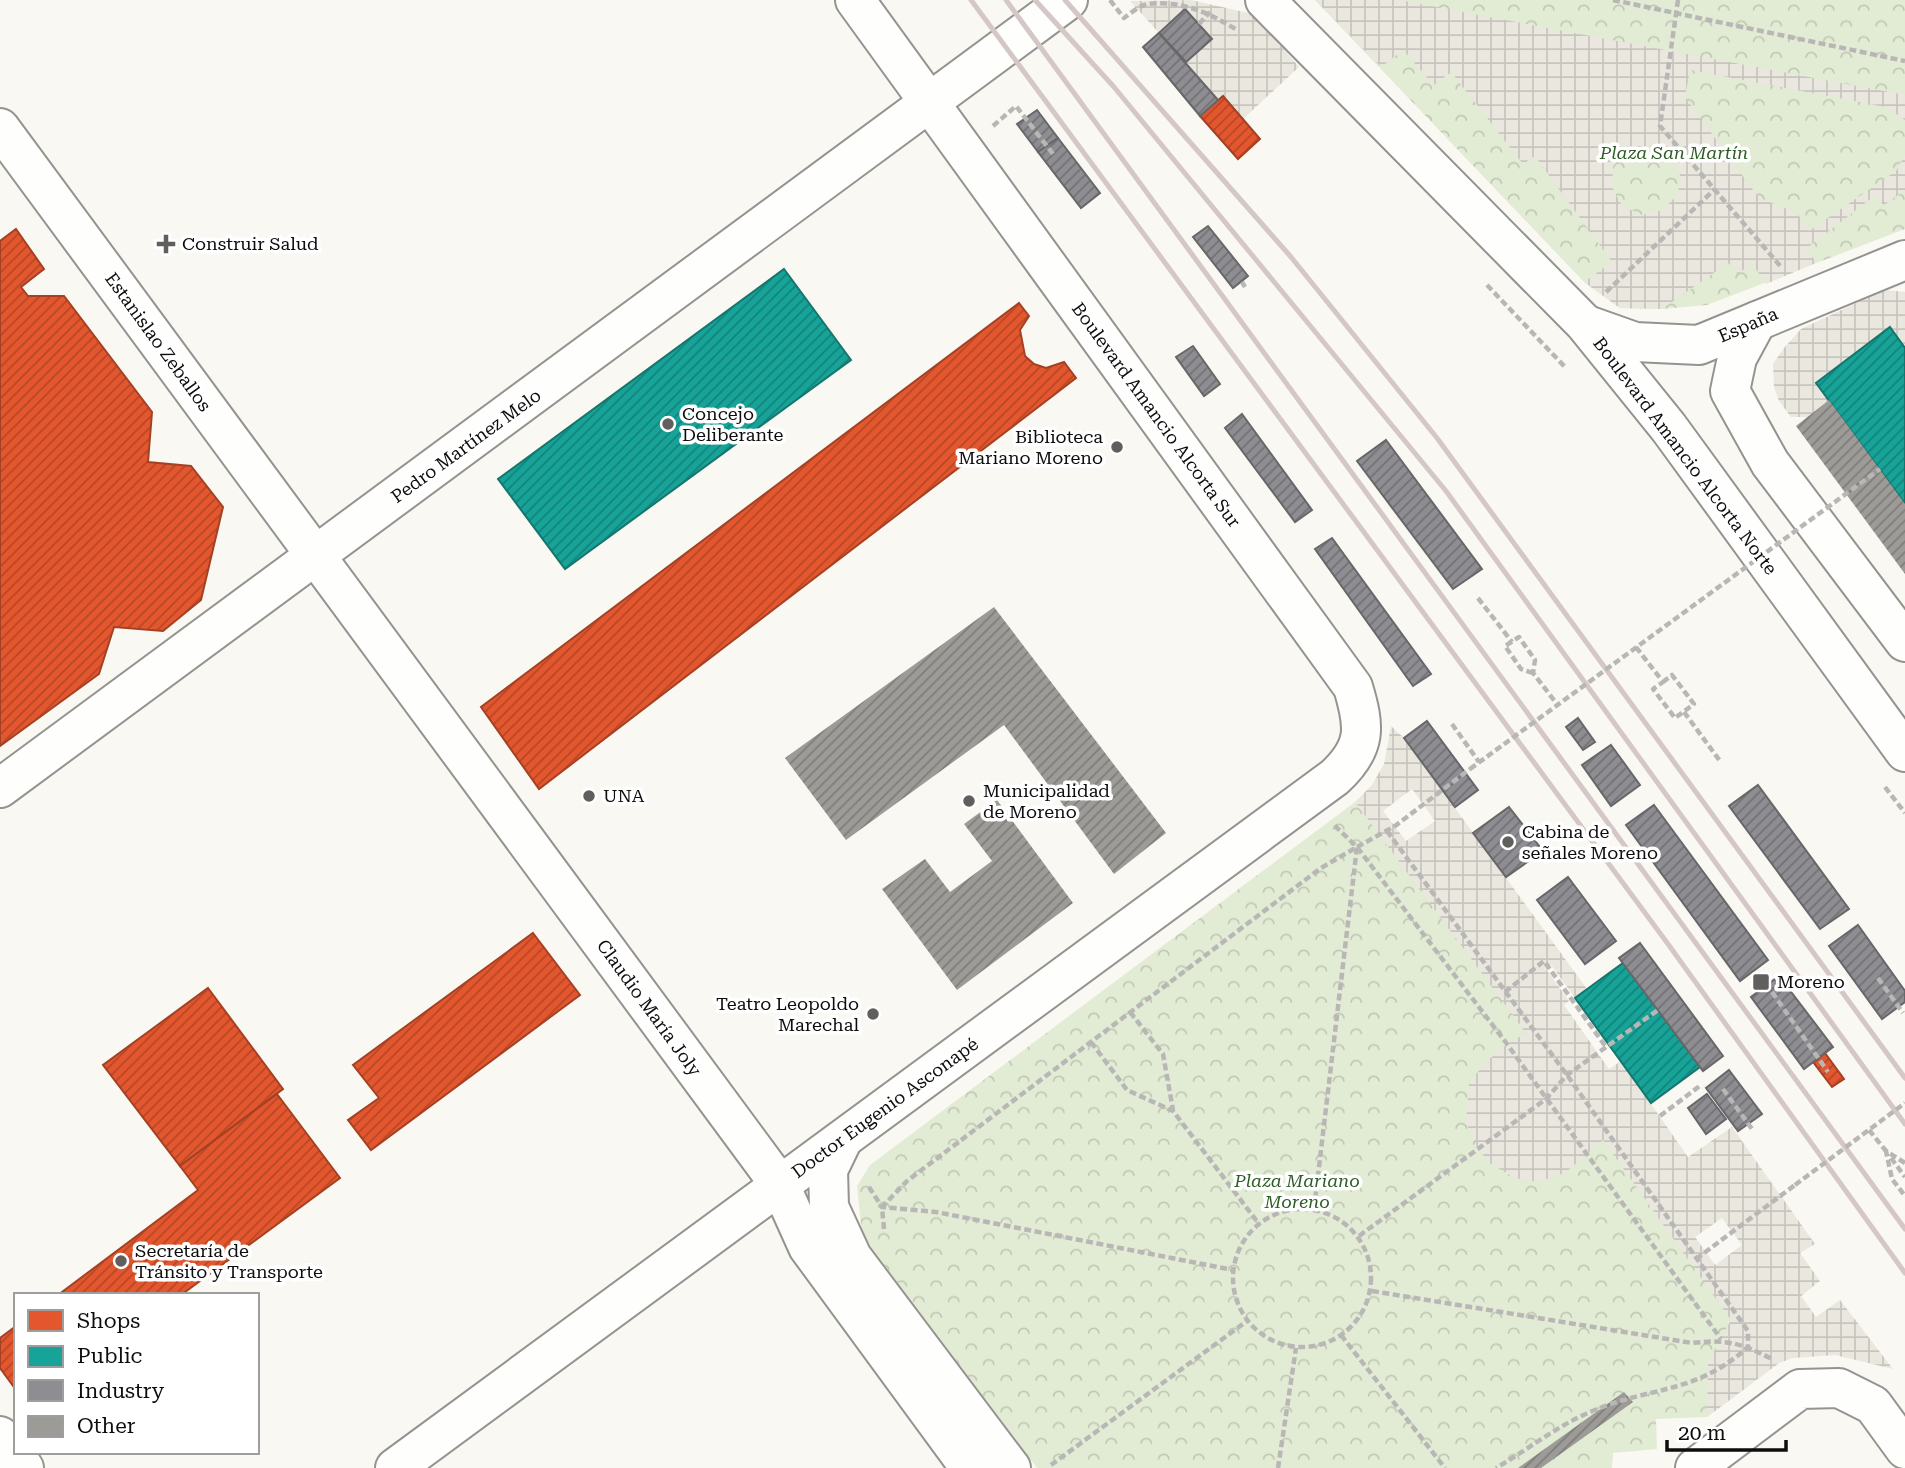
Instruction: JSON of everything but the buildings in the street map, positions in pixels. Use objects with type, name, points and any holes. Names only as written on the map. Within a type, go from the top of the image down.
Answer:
[{"type":"street","name":"Boulevard Amancio Alcorta Sur","points":[[855,0],[1353,687],[1361,715],[1362,737]]},
{"type":"street","name":"Pedro Martínez Melo","points":[[0,788],[1068,0]]},
{"type":"street","name":"Boulevard Amancio Alcorta Norte","points":[[1265,0],[1582,321],[1669,428],[1905,752]]},
{"type":"street","name":"Estanislao Zeballos","points":[[0,128],[315,557]]},
{"type":"street","name":"España","points":[[1582,321],[1635,342],[1699,345],[1805,301],[1896,269]]},
{"type":"street","points":[[1757,321],[1737,358],[1730,391],[1770,463],[1905,642]]},
{"type":"street","name":"Claudio María Joly","points":[[315,557],[780,1185],[808,1247],[970,1468]]},
{"type":"street","name":"Doctor Eugenio Asconapé","points":[[395,1468],[1335,777],[1352,761],[1362,737]]},
{"type":"street","points":[[842,1141],[828,1170],[829,1207],[852,1257],[1027,1461]]},
{"type":"street","points":[[1695,1468],[1800,1389],[1839,1388],[1873,1405],[1905,1449]]},
{"type":"street","points":[[0,1436],[24,1468]]},
{"type":"path","points":[[1110,0],[1124,18],[1145,4],[1179,4],[1210,12],[1244,35]]},
{"type":"path","points":[[1613,0],[1905,61]]},
{"type":"path","points":[[1678,0],[1660,126],[1788,274],[1805,301]]},
{"type":"path","points":[[1199,24],[1210,12]]},
{"type":"path","points":[[976,167],[1003,143],[992,127],[1016,106],[1053,154]]},
{"type":"path","points":[[1547,349],[1582,321],[1715,189]]},
{"type":"path","points":[[1480,278],[1567,369]]},
{"type":"path","points":[[882,1207],[907,1181],[1321,868],[1395,826],[1557,704],[1880,470]]},
{"type":"path","points":[[1738,570],[1746,581]]},
{"type":"path","points":[[1478,598],[1512,642]]},
{"type":"path","points":[[1534,673],[1535,660],[1519,637],[1505,646],[1521,669],[1534,673],[1557,704]]},
{"type":"path","points":[[1636,647],[1663,682]]},
{"type":"path","points":[[1672,675],[1694,704],[1684,712],[1675,718],[1653,689],[1672,675]]},
{"type":"path","points":[[1684,712],[1720,761]]},
{"type":"path","points":[[1452,724],[1479,762]]},
{"type":"path","points":[[1881,781],[1905,813]]},
{"type":"path","points":[[1331,822],[1357,847],[1721,1339]]},
{"type":"path","points":[[1387,831],[1567,1075],[1748,1331],[1748,1347],[1727,1366],[1706,1378],[1590,1412],[1496,1468]]},
{"type":"path","points":[[1314,1209],[1357,847]]},
{"type":"path","points":[[1505,992],[1544,961],[1606,1047]]},
{"type":"path","points":[[1878,978],[1903,1013]]},
{"type":"path","points":[[1772,992],[1828,1072]]},
{"type":"path","points":[[1359,1236],[1546,1099],[1567,1075],[1658,1010]]},
{"type":"path","points":[[1130,1012],[1163,1054],[1173,1111],[1259,1224]]},
{"type":"path","points":[[1091,1042],[1127,1090],[1173,1111]]},
{"type":"path","points":[[1660,1116],[1701,1085]]},
{"type":"path","points":[[1723,1089],[1752,1129]]},
{"type":"path","points":[[1696,1259],[1905,1103]]},
{"type":"path","points":[[1869,1130],[1885,1152],[1892,1179],[1905,1196]]},
{"type":"path","points":[[842,1141],[882,1207],[885,1234]]},
{"type":"path","points":[[1885,1152],[1905,1163]]},
{"type":"path","points":[[1891,1158],[1905,1177]]},
{"type":"path","points":[[882,1207],[936,1212],[1233,1270]]},
{"type":"path","points":[[1284,1209],[1314,1209],[1340,1219],[1359,1236],[1370,1261],[1372,1291],[1363,1313],[1342,1335],[1321,1345],[1296,1348],[1268,1339],[1247,1321],[1234,1295],[1233,1270],[1241,1243],[1259,1224],[1284,1209]]},
{"type":"path","points":[[1372,1291],[1692,1343],[1721,1339],[1748,1347],[1779,1363],[1800,1389]]},
{"type":"path","points":[[1027,1461],[1052,1466],[1247,1321]]},
{"type":"path","points":[[1342,1335],[1445,1468]]},
{"type":"path","points":[[1278,1468],[1296,1348]]},
{"type":"green space","name":"Plaza San Martín","points":[[1315,0],[1905,0],[1905,229],[1707,305],[1662,309],[1620,308],[1584,282]]},
{"type":"green space","name":"Plaza Mariano Moreno","points":[[1355,802],[1779,1363],[1707,1417],[1656,1419],[1657,1449],[1613,1453],[1612,1468],[1037,1468],[862,1235],[857,1186],[870,1165]]},
{"type":"shaded area","points":[[1191,0],[1253,14],[1299,67],[1243,119],[1223,96],[1218,100],[1186,62],[1211,39],[1186,9],[1159,33],[1130,1]]},
{"type":"shaded area","points":[[1315,0],[1399,0],[1905,95],[1905,120],[1886,107],[1690,70],[1685,97],[1759,198],[1797,213],[1809,231],[1896,171],[1905,155],[1905,190],[1884,205],[1874,196],[1807,248],[1816,263],[1766,284],[1752,263],[1738,274],[1728,263],[1662,309],[1620,308],[1584,282],[1612,262],[1535,156],[1523,164],[1451,72],[1434,85],[1403,50],[1381,67]],"holes":[[[1649,146],[1669,154],[1680,173],[1678,194],[1663,210],[1642,215],[1622,206],[1612,187],[1613,166],[1628,150]]]},
{"type":"shaded area","points":[[1884,290],[1905,292],[1905,348],[1890,328],[1816,383],[1829,400],[1808,417],[1791,417],[1779,401],[1774,387],[1773,364],[1784,348],[1801,329]]},
{"type":"shaded area","points":[[1391,726],[1404,738],[1587,989],[1575,998],[1551,965],[1546,969],[1569,1001],[1564,1005],[1609,1069],[1621,1061],[1688,1157],[1732,1127],[1815,1244],[1800,1253],[1820,1281],[1801,1296],[1816,1317],[1840,1300],[1893,1369],[1835,1355],[1793,1358],[1779,1363],[1707,1417],[1708,1362],[1731,1320],[1603,1140],[1565,1173],[1537,1182],[1515,1178],[1491,1164],[1478,1149],[1466,1123],[1469,1083],[1485,1063],[1507,1044],[1526,1033],[1355,802],[1372,785],[1384,764]],"holes":[[[1412,789],[1435,821],[1406,841],[1383,811]],[[1722,1218],[1742,1245],[1715,1265],[1695,1237]]]},
{"type":"railway","points":[[971,0],[1668,944],[1905,1273]]},
{"type":"railway","points":[[1006,0],[1905,1229]]},
{"type":"railway","points":[[1035,0],[1114,87],[1446,491],[1905,1124]]},
{"type":"railway","points":[[1065,0],[1291,257],[1437,438],[1905,1078]]},
{"type":"place","name":"Construir Salud","points":[[166,244]]},
{"type":"place","name":"Concejo Deliberante","points":[[668,424]]},
{"type":"place","name":"Biblioteca Mariano Moreno","points":[[1117,447]]},
{"type":"place","name":"UNA","points":[[589,796]]},
{"type":"place","name":"Municipalidad de Moreno","points":[[969,801]]},
{"type":"place","name":"Cabina de señales Moreno","points":[[1508,842]]},
{"type":"place","name":"Moreno","points":[[1761,982]]},
{"type":"place","name":"Teatro Leopoldo Marechal","points":[[873,1014]]},
{"type":"place","name":"Secretaría de Tránsito y Transporte","points":[[121,1261]]}]
